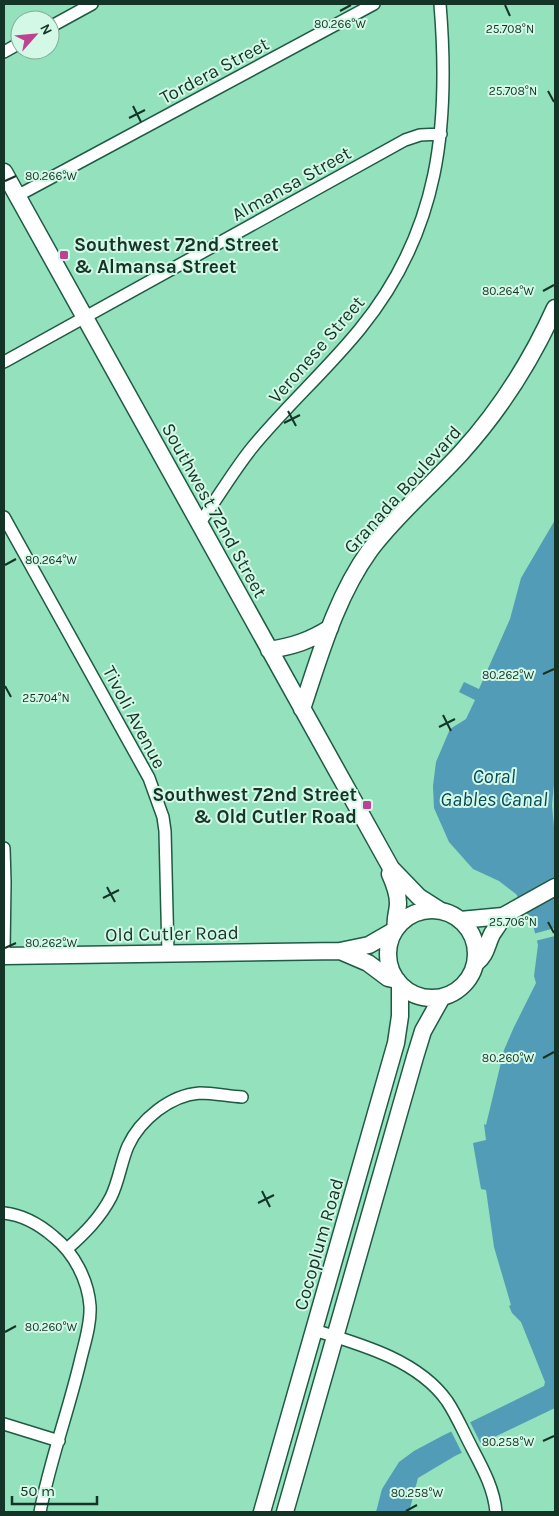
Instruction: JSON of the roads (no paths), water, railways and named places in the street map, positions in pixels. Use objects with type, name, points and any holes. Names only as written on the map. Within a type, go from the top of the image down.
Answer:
[{"type":"main road","name":"Southwest 72nd Street","points":[[4,172],[391,868],[419,897],[441,911]]},
{"type":"main road","name":"Granada Boulevard","points":[[302,709],[346,588],[372,548],[461,453],[494,413],[532,356],[555,308]]},
{"type":"main road","points":[[269,650],[300,644],[330,628]]},
{"type":"main road","name":"Southwest 72nd Street","points":[[391,868],[390,874],[398,899],[396,929]]},
{"type":"main road","points":[[460,920],[508,913],[555,887]]},
{"type":"main road","points":[[476,964],[473,936],[460,920],[441,911],[427,910],[414,914],[402,922],[391,940],[388,954],[389,963],[398,982],[419,996],[428,998],[442,997],[454,993],[468,980],[476,964],[484,956],[489,941],[508,913]]},
{"type":"main road","name":"Old Cutler Road","points":[[4,956],[340,951],[368,945],[396,929]]},
{"type":"main road","name":"Old Cutler Road","points":[[340,951],[368,963],[388,978],[398,982]]},
{"type":"main road","name":"Cocoplum Road","points":[[262,1512],[396,1043],[400,1016],[398,982]]},
{"type":"main road","points":[[285,1512],[421,1036],[442,997]]},
{"type":"street","points":[[60,22],[92,4]]},
{"type":"street","name":"Tordera Street","points":[[18,196],[374,4]]},
{"type":"street","name":"Veronese Street","points":[[199,524],[251,449],[360,329],[389,287],[414,239],[428,200],[441,134],[444,81],[440,4]]},
{"type":"street","name":"Almansa Street","points":[[4,362],[405,140],[420,135],[441,134]]},
{"type":"street","name":"Tivoli Avenue","points":[[4,517],[140,758],[151,783],[163,817],[165,831],[168,954]]},
{"type":"street","points":[[4,848],[4,952]]},
{"type":"street","points":[[67,1249],[93,1224],[104,1209],[115,1188],[125,1153],[132,1139],[154,1114],[172,1102],[193,1094],[242,1097]]},
{"type":"street","points":[[4,1213],[18,1216],[36,1224],[67,1249],[74,1259],[85,1283],[89,1300],[90,1316],[80,1365],[40,1512]]},
{"type":"street","points":[[314,1330],[377,1351],[410,1368],[440,1393],[452,1410],[481,1464],[490,1485],[496,1512]]},
{"type":"street","points":[[4,1424],[59,1441]]},
{"type":"water","name":"Coral Gables Canal","points":[[555,520],[555,774],[552,805],[555,838],[555,1408],[455,1456],[418,1478],[409,1512],[376,1512],[382,1489],[399,1462],[414,1451],[442,1436],[544,1386],[545,1382],[521,1322],[512,1313],[509,1306],[511,1305],[494,1247],[486,1190],[481,1189],[473,1143],[486,1140],[484,1124],[486,1125],[504,1050],[536,983],[534,976],[538,945],[533,925],[516,894],[499,881],[473,869],[449,842],[434,808],[433,786],[436,762],[450,729],[466,719],[475,700],[459,692],[464,682],[479,689],[510,619],[521,578]]},
{"type":"place","name":"Southwest 72nd Street & Almansa Street","points":[[64,255]]},
{"type":"place","name":"Southwest 72nd Street & Old Cutler Road","points":[[367,805]]}]
